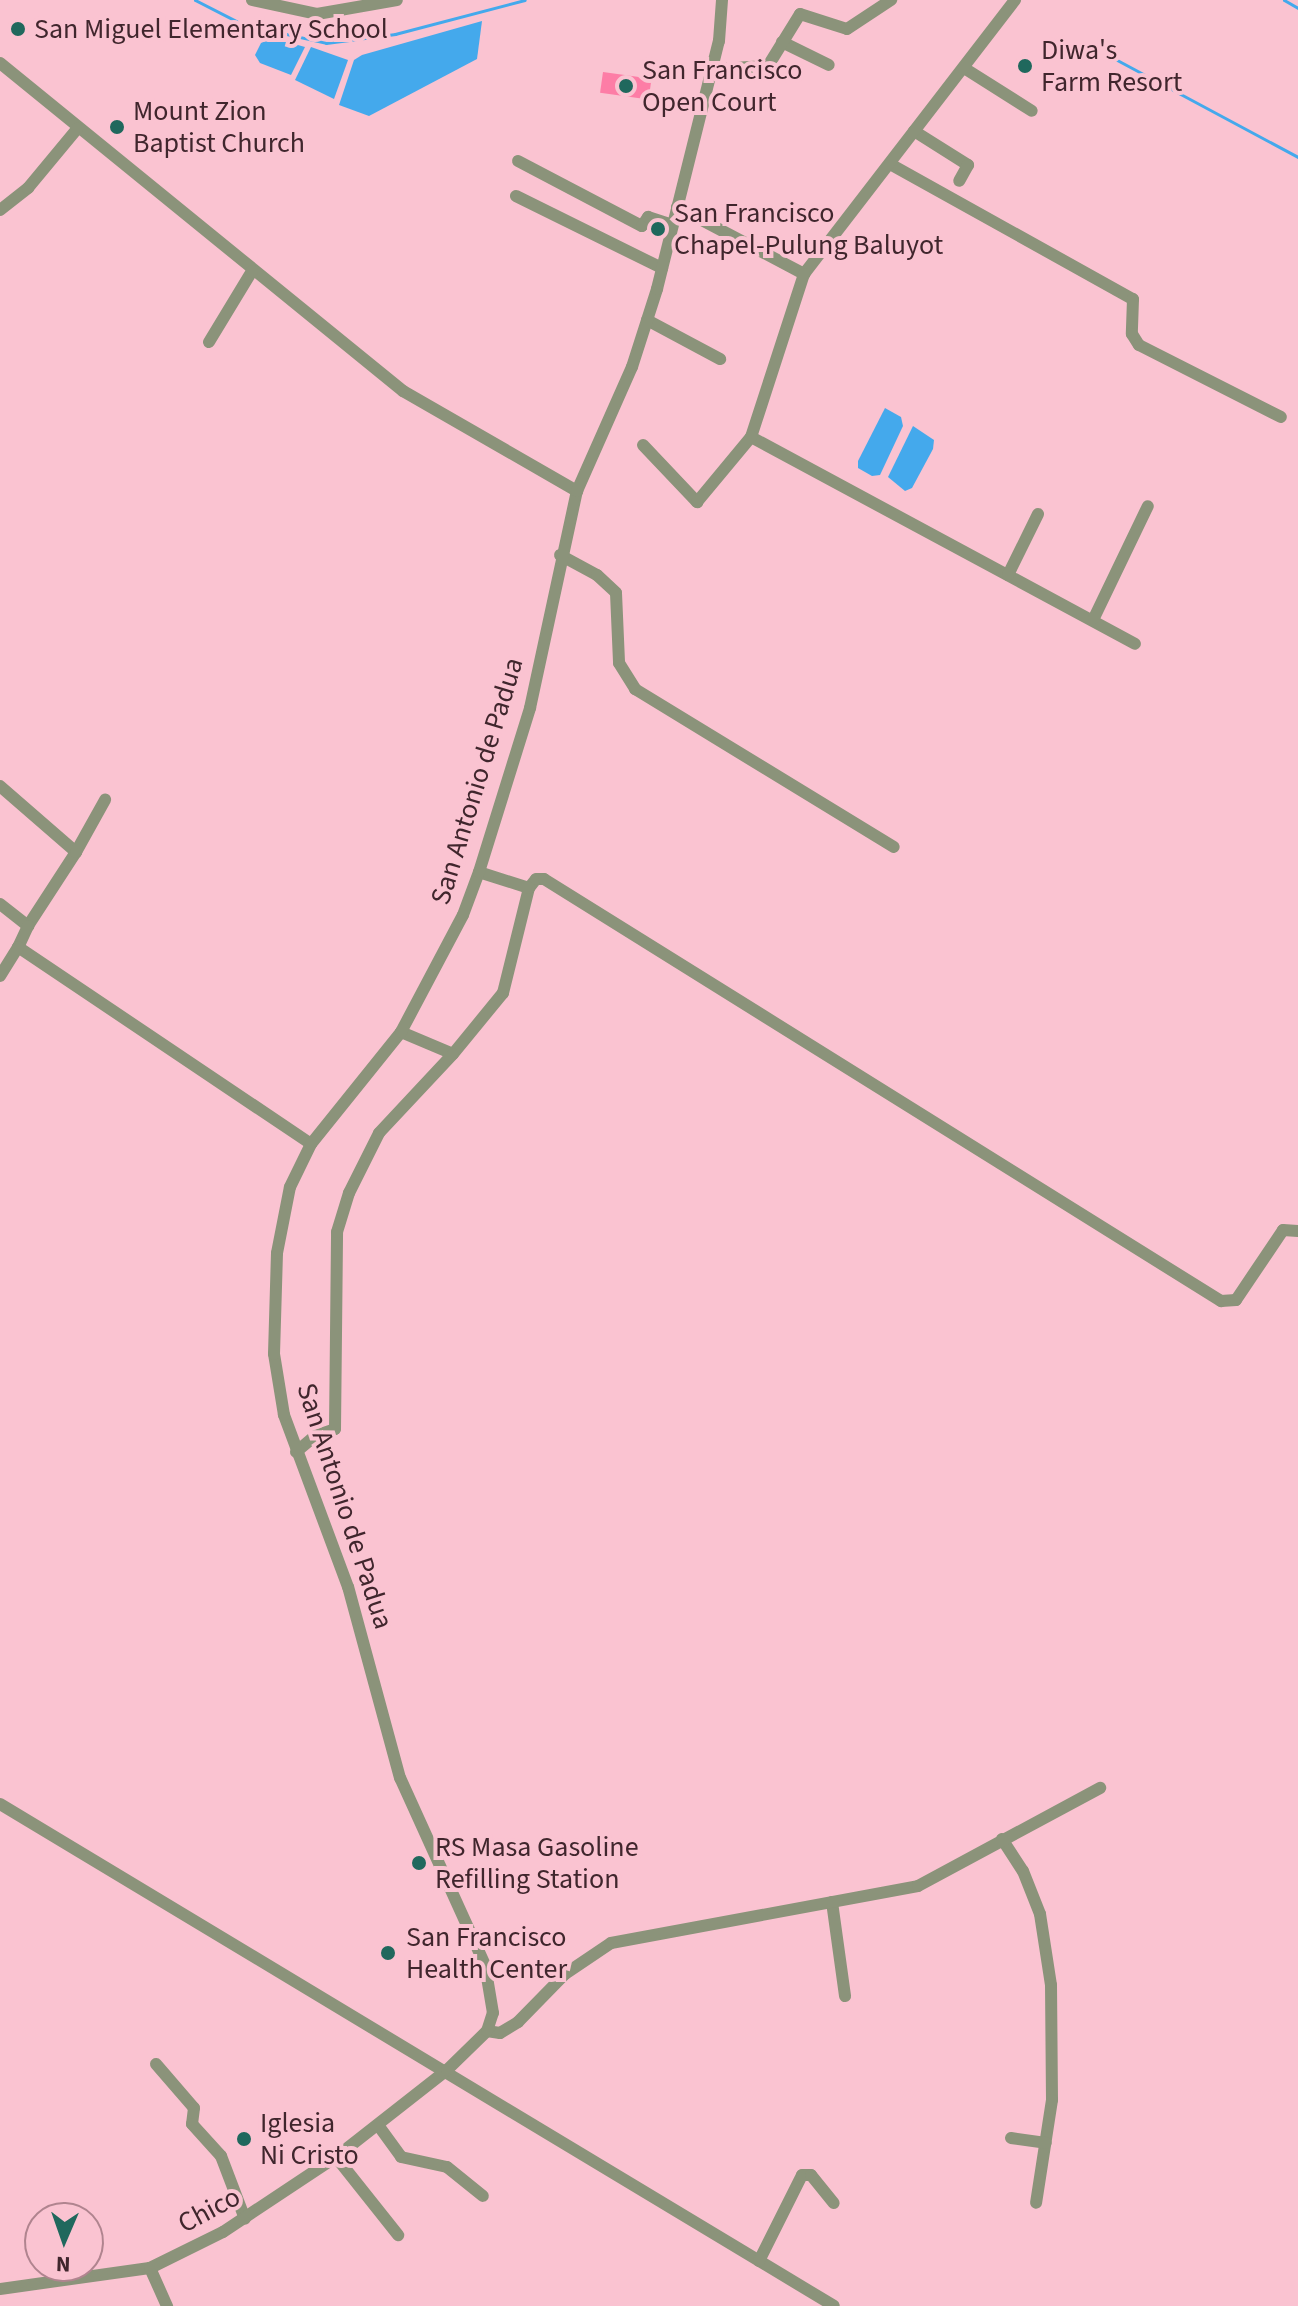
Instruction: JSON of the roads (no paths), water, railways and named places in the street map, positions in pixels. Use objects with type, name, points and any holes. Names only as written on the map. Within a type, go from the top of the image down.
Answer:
[{"type":"street","points":[[252,0],[317,14],[397,0]]},
{"type":"street","name":"San Antonio de Padua","points":[[487,2031],[493,2003],[485,1965],[400,1778],[344,1574],[296,1452],[277,1370],[272,1305],[282,1218],[311,1144],[401,1032],[463,915],[479,872],[530,708],[560,555],[577,491],[632,367],[662,268],[712,69],[722,0]]},
{"type":"street","points":[[712,69],[768,66],[800,14],[847,29],[891,0]]},
{"type":"street","points":[[993,0],[1004,11]]},
{"type":"street","points":[[643,445],[697,502],[751,437],[804,274],[1015,0]]},
{"type":"street","points":[[782,42],[829,65]]},
{"type":"street","points":[[0,63],[77,129],[403,391],[577,491]]},
{"type":"street","points":[[964,68],[1032,111]]},
{"type":"street","points":[[0,210],[28,188],[77,129]]},
{"type":"street","points":[[914,131],[968,165],[959,181]]},
{"type":"street","points":[[518,161],[642,226],[648,217],[672,225]]},
{"type":"street","points":[[890,164],[1133,299],[1132,334],[1139,345],[1281,417]]},
{"type":"street","points":[[516,196],[662,268]]},
{"type":"street","points":[[677,207],[804,274]]},
{"type":"street","points":[[209,342],[252,271]]},
{"type":"street","points":[[647,320],[720,359]]},
{"type":"street","points":[[751,437],[1094,618],[1135,644]]},
{"type":"street","points":[[1094,618],[1148,506]]},
{"type":"street","points":[[1008,575],[1038,514]]},
{"type":"street","points":[[560,555],[597,575],[616,593],[619,663],[635,689],[894,847]]},
{"type":"street","points":[[0,786],[76,852]]},
{"type":"street","points":[[0,976],[105,800]]},
{"type":"street","points":[[479,872],[529,888]]},
{"type":"street","points":[[296,1452],[315,1436],[335,1429],[337,1232],[349,1193],[379,1133],[453,1054],[503,993],[529,888],[536,879],[544,879],[1221,1301],[1236,1300],[1283,1230],[1298,1231]]},
{"type":"street","points":[[0,904],[28,926]]},
{"type":"street","points":[[18,947],[311,1144]]},
{"type":"street","points":[[401,1032],[453,1054]]},
{"type":"street","points":[[447,2070],[487,2031],[500,2033],[518,2022],[565,1974],[611,1943],[918,1886],[1100,1788]]},
{"type":"street","points":[[0,1804],[447,2070],[834,2306]]},
{"type":"street","points":[[1002,1839],[1023,1871],[1040,1914],[1051,1985],[1055,2050],[1046,2143],[1036,2203]]},
{"type":"street","points":[[832,1902],[845,1996]]},
{"type":"street","points":[[156,2064],[194,2108],[192,2124],[221,2156],[245,2219]]},
{"type":"street","name":"Chico","points":[[0,2289],[150,2268],[245,2219],[336,2157],[447,2070]]},
{"type":"street","points":[[378,2125],[401,2157],[447,2167],[483,2196]]},
{"type":"street","points":[[1011,2138],[1046,2143]]},
{"type":"street","points":[[336,2157],[398,2235]]},
{"type":"street","points":[[759,2261],[802,2175],[811,2175],[834,2203]]},
{"type":"street","points":[[150,2268],[167,2306]]},
{"type":"water","points":[[482,21],[477,59],[369,116],[339,105],[354,60],[362,55]]},
{"type":"water","points":[[273,38],[305,47],[291,75],[260,63],[255,55],[261,43]]},
{"type":"water","points":[[311,47],[348,60],[334,99],[295,80]]},
{"type":"water","points":[[885,408],[901,417],[903,426],[880,475],[872,476],[858,468],[858,461]]},
{"type":"water","points":[[913,426],[934,440],[933,449],[912,488],[905,491],[888,477]]},
{"type":"waterway","points":[[195,0],[242,24],[326,43],[395,34],[525,0]]},
{"type":"waterway","points":[[1284,0],[1298,8]]},
{"type":"waterway","points":[[1117,60],[1298,157]]},
{"type":"place","name":"San Miguel Elementary School","points":[[18,29]]},
{"type":"place","name":"Diwa's Farm Resort","points":[[1025,66]]},
{"type":"place","name":"San Francisco Open Court","points":[[626,86]]},
{"type":"place","name":"Mount Zion Baptist Church","points":[[117,127]]},
{"type":"place","name":"San Francisco Chapel-Pulung Baluyot","points":[[658,229]]},
{"type":"place","name":"RS Masa Gasoline Refilling Station","points":[[419,1863]]},
{"type":"place","name":"San Francisco Health Center","points":[[388,1953]]},
{"type":"place","name":"Iglesia Ni Cristo","points":[[244,2139]]}]
